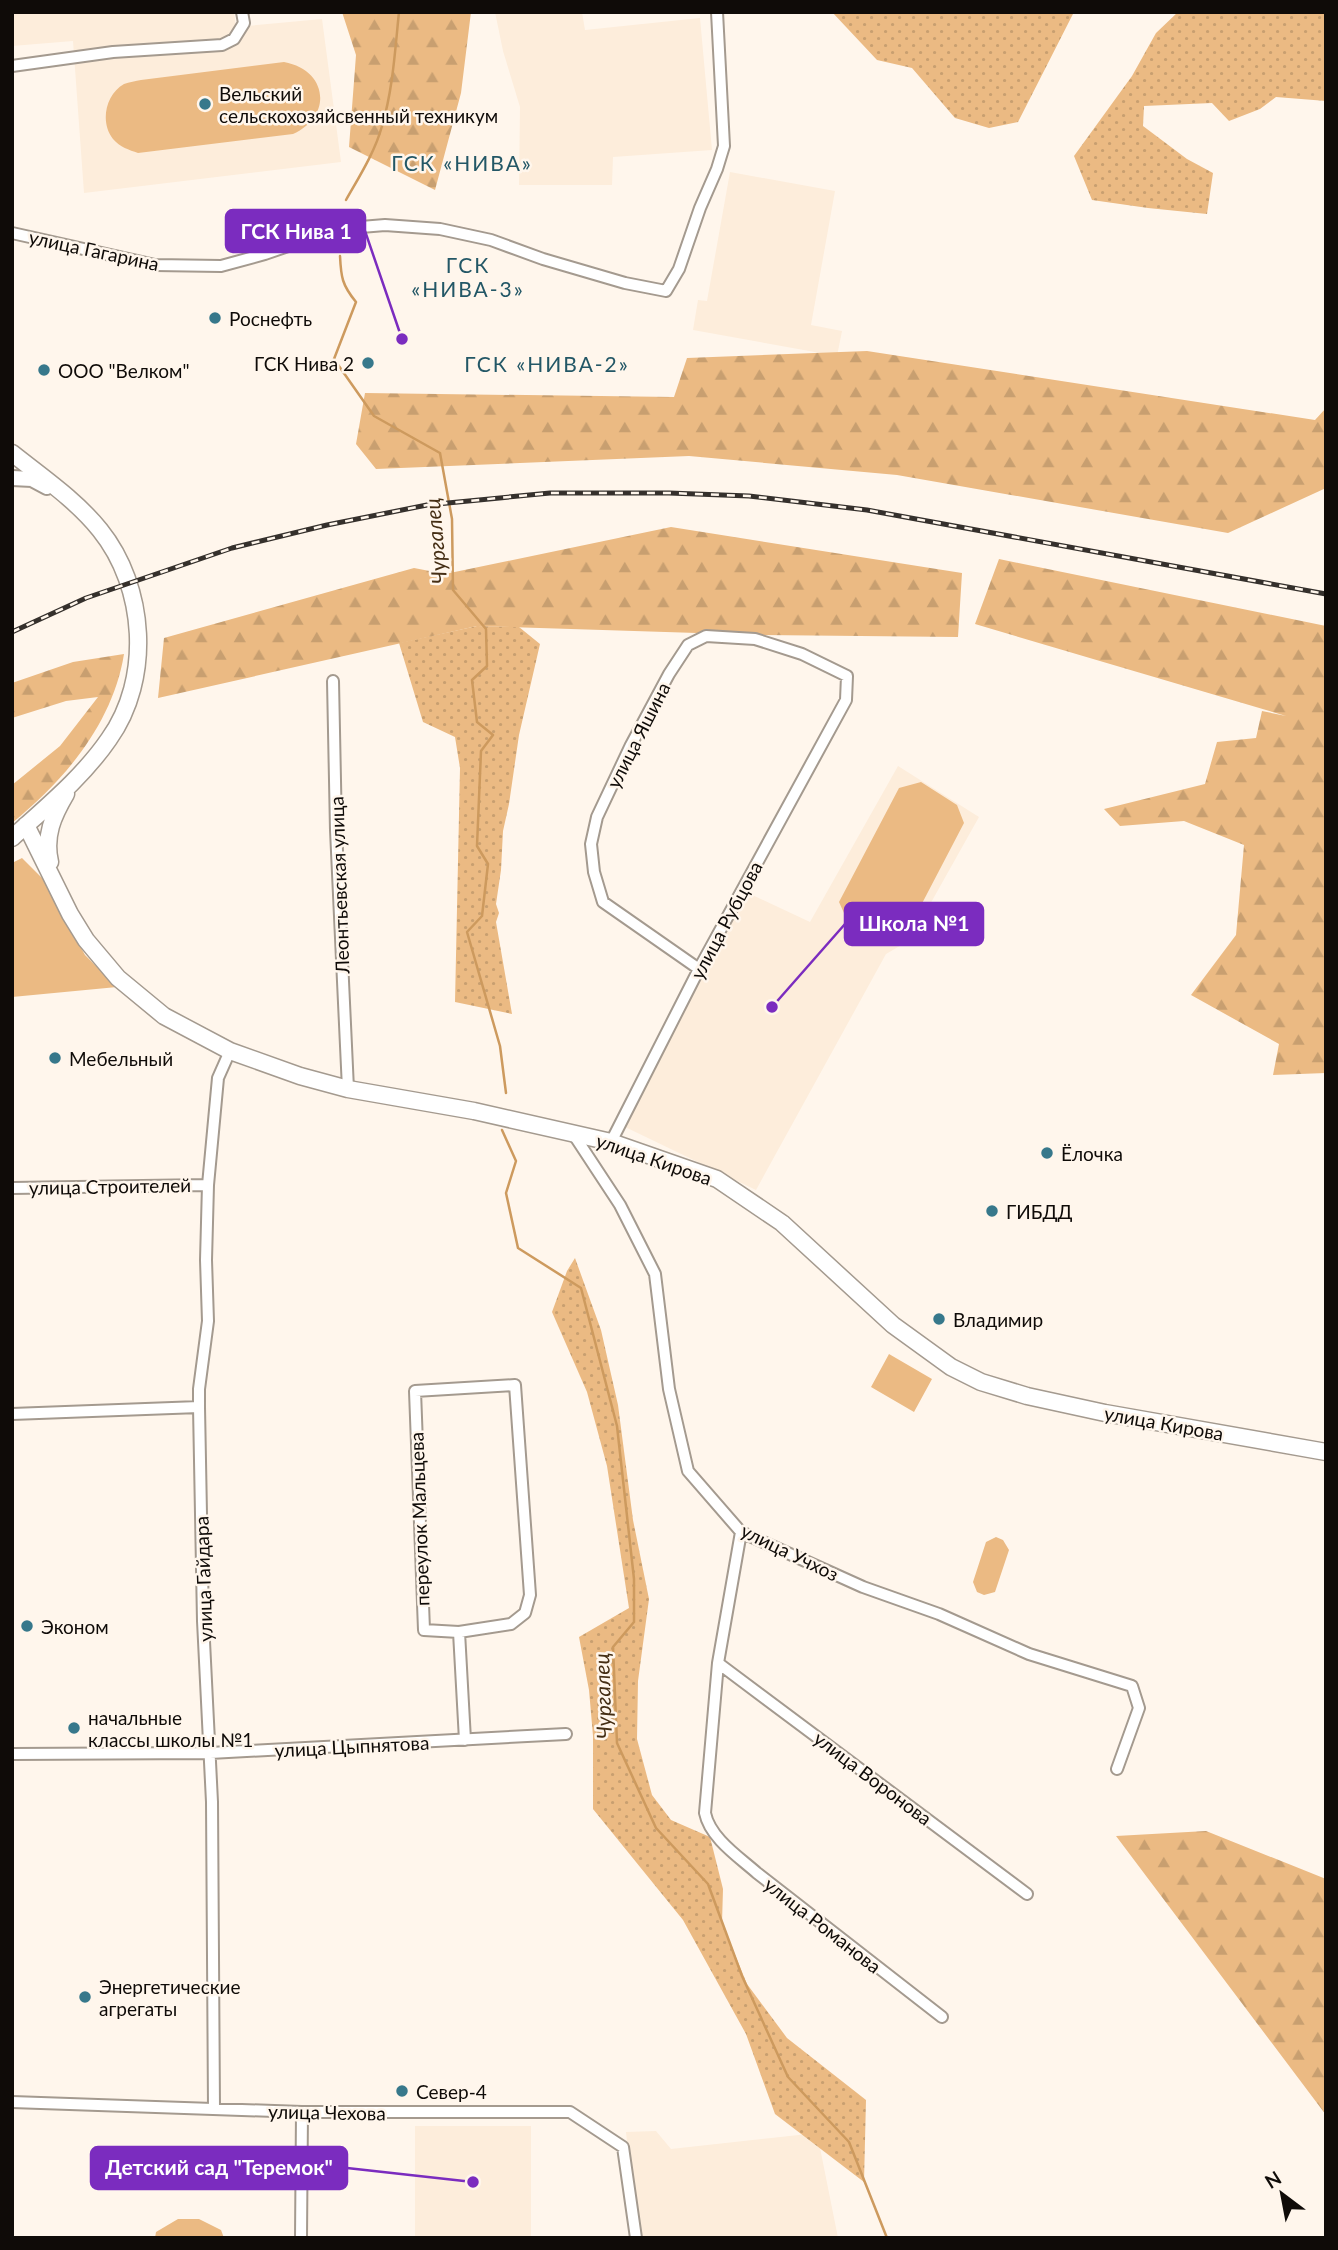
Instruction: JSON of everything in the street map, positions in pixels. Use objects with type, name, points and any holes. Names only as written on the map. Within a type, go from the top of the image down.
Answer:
[{"type":"main road","points":[[12,453],[68,497],[101,531],[118,558],[134,601],[138,643],[135,682],[121,720],[109,740],[73,783],[12,838]]},
{"type":"main road","points":[[55,883],[47,842],[50,826],[73,783]]},
{"type":"main road","name":"улица Кирова","points":[[26,825],[70,914],[86,940],[118,978],[164,1016],[230,1051],[300,1076],[348,1089],[474,1111],[611,1142],[717,1179],[782,1223],[893,1325],[951,1367],[981,1382],[1027,1396],[1105,1413],[1326,1452]]},
{"type":"main road","points":[[12,844],[33,848],[42,857]]},
{"type":"street","points":[[12,66],[113,52],[222,45],[234,40],[244,23],[242,12]]},
{"type":"street","name":"улица Гагарина","points":[[12,233],[155,265],[220,266],[265,254],[337,229],[385,225],[440,229],[491,240],[543,259],[625,283],[666,290],[679,269],[700,208],[718,169],[724,145],[717,12]]},
{"type":"street","points":[[12,478],[32,479],[68,497]]},
{"type":"street","name":"улица Яшина","points":[[699,969],[603,902],[594,872],[591,845],[597,817],[669,674],[688,646],[706,636],[755,639],[802,654],[847,676],[846,700]]},
{"type":"street","name":"Леонтьевская улица","points":[[332,681],[335,830],[348,1089]]},
{"type":"street","name":"улица Рубцова","points":[[611,1142],[699,969],[846,700]]},
{"type":"street","name":"улица Гайдара","points":[[214,2109],[210,1753],[203,1621],[199,1389],[208,1321],[208,1185],[218,1078],[230,1051]]},
{"type":"street","name":"улица Учхоз","points":[[572,1132],[620,1205],[655,1274],[669,1388],[688,1471],[741,1532],[863,1587],[939,1614],[1029,1654],[1132,1686],[1139,1708],[1117,1769]]},
{"type":"street","name":"улица Строителей","points":[[12,1188],[208,1185]]},
{"type":"street","name":"переулок Мальцева","points":[[515,1385],[530,1595],[525,1613],[511,1625],[459,1632],[424,1629],[415,1391],[515,1385]]},
{"type":"street","points":[[12,1414],[199,1408]]},
{"type":"street","points":[[718,1663],[741,1532]]},
{"type":"street","points":[[459,1632],[465,1740]]},
{"type":"street","name":"улица Романова","points":[[718,1663],[705,1813],[709,1827],[732,1852],[757,1873],[942,2017]]},
{"type":"street","name":"улица Воронова","points":[[718,1663],[1027,1894]]},
{"type":"street","name":"улица Цыпнятова","points":[[12,1754],[210,1753],[566,1734]]},
{"type":"street","name":"улица Чехова","points":[[12,2102],[302,2112],[570,2112],[623,2147],[636,2238]]},
{"type":"street","points":[[301,2238],[302,2112]]},
{"type":"shaded area","name":"Вельский сельскохозяйсвенный техникум","points":[[12,12],[234,12],[236,27],[322,19],[341,162],[84,193],[73,41],[12,46]]},
{"type":"shaded area","points":[[495,12],[582,12],[585,30],[700,18],[712,150],[613,157],[612,185],[519,185],[520,107],[503,51]]},
{"type":"shaded area","points":[[730,172],[835,191],[811,325],[842,331],[837,356],[693,330],[698,300],[707,301]]},
{"type":"shaded area","points":[[898,766],[979,817],[910,940],[886,954],[756,1190],[623,1126],[748,893],[810,922]]},
{"type":"shaded area","points":[[415,2126],[531,2126],[531,2238],[415,2238]]},
{"type":"shaded area","points":[[656,2131],[671,2149],[817,2133],[838,2238],[637,2238],[626,2132]]},
{"type":"green space","points":[[342,12],[471,12],[461,93],[435,190],[349,147],[356,55]]},
{"type":"green space","points":[[832,12],[1074,12],[1018,122],[989,128],[955,118],[912,68],[877,60]]},
{"type":"green space","points":[[1178,12],[1326,12],[1326,101],[1276,97],[1260,109],[1229,121],[1212,103],[1144,106],[1143,126],[1187,159],[1213,173],[1207,214],[1092,200],[1074,156],[1132,76],[1156,33]]},
{"type":"green space","points":[[284,62],[310,74],[320,94],[315,116],[293,134],[138,153],[119,144],[109,132],[106,110],[112,95],[124,84]]},
{"type":"green space","points":[[867,351],[1315,420],[1326,408],[1326,488],[1228,533],[897,475],[689,456],[376,469],[356,444],[365,393],[674,397],[687,358]]},
{"type":"green space","points":[[671,527],[962,573],[958,637],[760,635],[477,626],[158,698],[164,638],[414,568],[445,574]]},
{"type":"green space","points":[[999,559],[1326,626],[1326,1073],[1273,1075],[1279,1044],[1191,995],[1236,935],[1244,845],[1184,821],[1120,826],[1104,809],[1205,784],[1217,742],[1256,738],[1262,711],[1286,716],[975,624]]},
{"type":"green space","points":[[477,626],[519,627],[540,644],[519,735],[503,831],[496,904],[499,913],[496,922],[512,1014],[455,1002],[460,768],[455,737],[423,722],[399,643]]},
{"type":"green space","points":[[124,654],[109,703],[84,748],[50,788],[12,823],[12,785],[60,746],[98,697],[66,701],[12,718],[12,683],[73,662]]},
{"type":"green space","points":[[921,782],[957,805],[964,823],[905,936],[881,941],[849,924],[839,902],[899,788]]},
{"type":"green space","points":[[22,858],[43,879],[85,955],[117,987],[12,997],[12,863]]},
{"type":"green space","points":[[575,1258],[601,1330],[618,1405],[633,1520],[649,1599],[638,1681],[637,1739],[652,1795],[671,1820],[710,1837],[723,1889],[722,1923],[747,1984],[787,2038],[866,2100],[864,2182],[775,2114],[746,2034],[683,1920],[593,1809],[593,1736],[589,1690],[579,1637],[629,1608],[607,1466],[587,1392],[552,1312],[567,1271]]},
{"type":"green space","points":[[889,1354],[932,1379],[914,1412],[871,1387]]},
{"type":"green space","points":[[996,1537],[1003,1540],[1009,1550],[995,1592],[984,1595],[977,1592],[973,1582],[986,1542]]},
{"type":"green space","points":[[1206,1831],[1326,1879],[1326,2115],[1116,1836]]},
{"type":"green space","points":[[178,2219],[199,2219],[221,2230],[224,2238],[155,2238],[156,2232]]},
{"type":"waterway","name":"Чургалец","points":[[346,200],[371,155],[386,112],[399,12]]},
{"type":"waterway","name":"Чургалец","points":[[340,256],[343,281],[356,302],[334,359],[374,416],[440,453],[452,519],[453,590],[486,629],[487,666],[472,680],[477,722],[493,735],[481,751],[477,846],[488,864],[482,916],[467,932],[500,1046],[506,1093]]},
{"type":"waterway","name":"Чургалец","points":[[502,1130],[516,1161],[506,1193],[518,1248],[581,1288],[617,1426],[634,1579],[634,1622],[613,1647],[617,1743],[656,1828],[708,1884],[742,1976],[788,2077],[849,2142],[887,2238]]},
{"type":"railway","points":[[12,632],[86,598],[232,548],[427,505],[550,493],[749,496],[867,510],[1326,594]]},
{"type":"place","name":"Вельский сельскохозяйсвенный техникум","points":[[205,104]]},
{"type":"place","name":"Роснефть","points":[[215,318]]},
{"type":"place","name":"ГСК Нива 1","points":[[402,339]]},
{"type":"place","name":"ГСК Нива 2","points":[[368,363]]},
{"type":"place","name":"ООО \"Велком\"","points":[[44,370]]},
{"type":"place","name":"Школа №1","points":[[772,1007]]},
{"type":"place","name":"Мебельный","points":[[55,1058]]},
{"type":"place","name":"Ёлочка","points":[[1047,1153]]},
{"type":"place","name":"ГИБДД","points":[[992,1211]]},
{"type":"place","name":"Владимир","points":[[939,1319]]},
{"type":"place","name":"Эконом","points":[[27,1626]]},
{"type":"place","name":"начальные классы школы №1","points":[[74,1728]]},
{"type":"place","name":"Энергетические агрегаты","points":[[85,1997]]},
{"type":"place","name":"Север-4","points":[[402,2091]]},
{"type":"place","name":"Детский сад \"Теремок\"","points":[[473,2182]]},
{"type":"district","name":"ГСК «НИВА»","points":[[462,162]]},
{"type":"district","name":"ГСК «НИВА-3»","points":[[468,276]]},
{"type":"district","name":"ГСК «НИВА-2»","points":[[547,363]]}]
